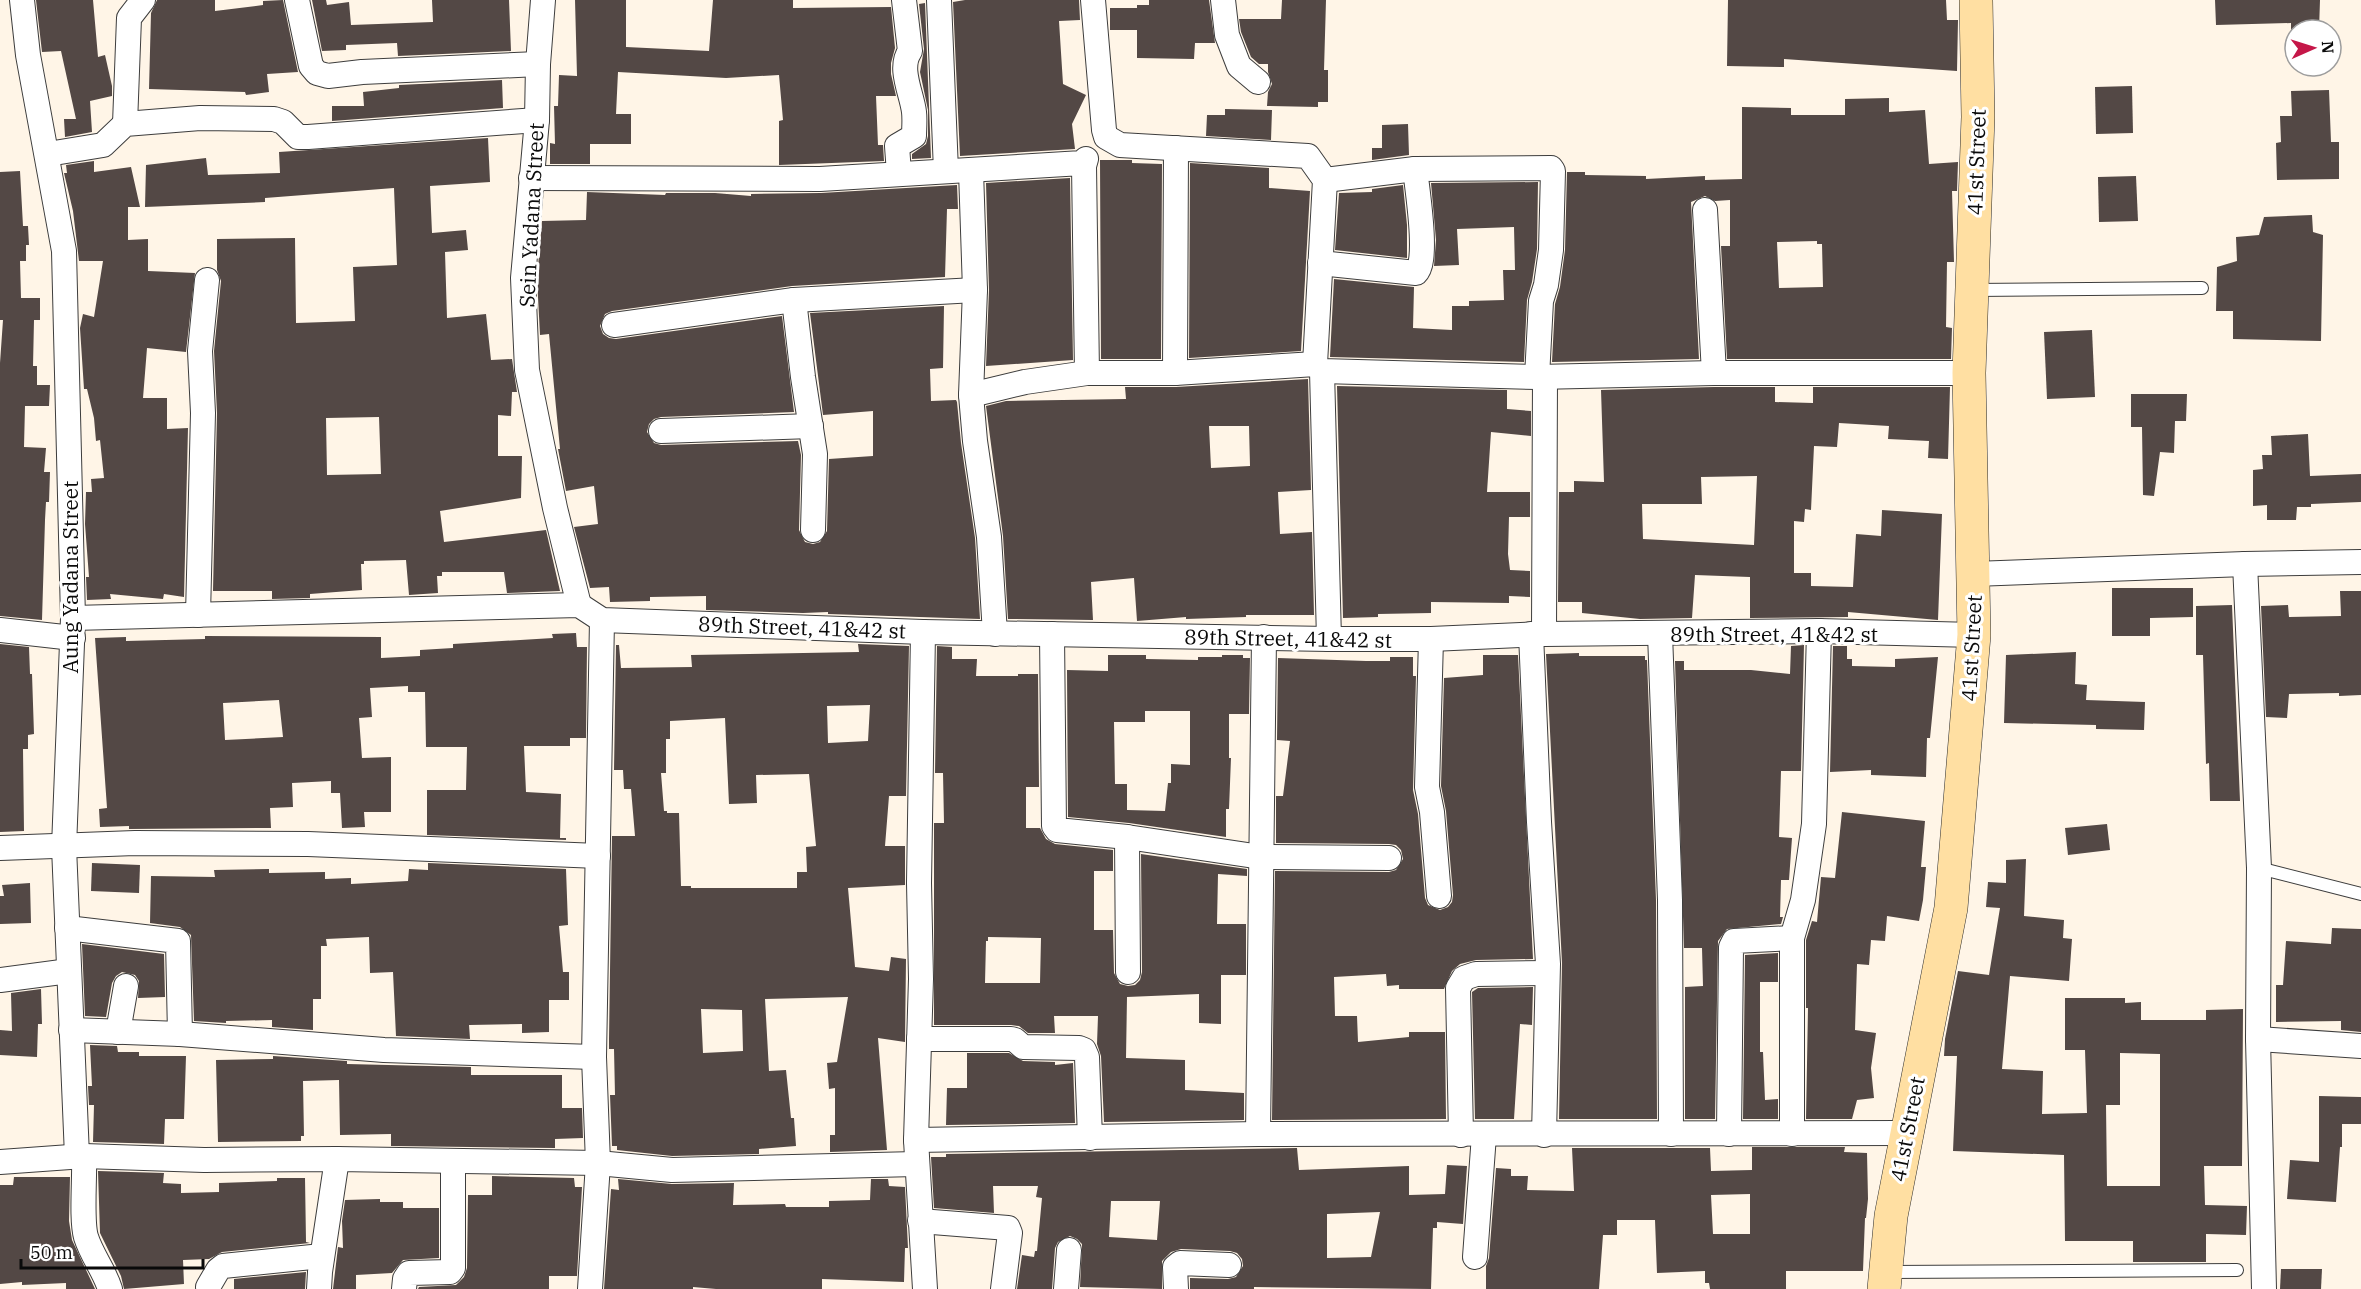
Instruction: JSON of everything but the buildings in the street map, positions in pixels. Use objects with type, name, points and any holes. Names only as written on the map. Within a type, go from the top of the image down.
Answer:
[{"type":"main road","name":"41st Street","points":[[1885,1280],[1891,1216],[1951,908],[1974,635],[1969,373],[1978,117],[1976,0]]},
{"type":"street","name":"Aung Yadana Street","points":[[22,0],[28,55],[64,251],[73,628],[64,847],[71,1030],[85,1234],[111,1289]]},
{"type":"street","points":[[125,124],[129,18],[143,0]]},
{"type":"street","points":[[297,0],[311,66],[317,73],[328,76],[362,72],[538,64]]},
{"type":"street","name":"Sein Yadana Street","points":[[543,0],[537,120],[523,278],[527,370],[555,508],[579,605]]},
{"type":"street","points":[[899,173],[897,146],[914,136],[914,112],[906,74],[906,56],[910,51],[904,0]]},
{"type":"street","points":[[939,0],[946,171]]},
{"type":"street","points":[[1094,0],[1104,130],[1114,142],[1120,145],[1308,156],[1325,180],[1320,263],[1318,368],[1329,639]]},
{"type":"street","points":[[1223,0],[1227,35],[1239,66],[1258,82]]},
{"type":"street","points":[[48,154],[103,146],[125,124],[200,118],[274,119],[283,122],[298,137],[537,120]]},
{"type":"street","points":[[531,178],[820,179],[899,173],[971,171],[1082,163],[1114,142]]},
{"type":"street","points":[[1174,373],[1176,148]]},
{"type":"street","points":[[1086,159],[1084,166],[1087,373]]},
{"type":"street","points":[[1325,180],[1415,169],[1547,166],[1553,171],[1552,239],[1546,285],[1541,301],[1538,634],[1548,973],[1544,1135]]},
{"type":"street","points":[[1320,263],[1416,273],[1419,271],[1422,242],[1415,169]]},
{"type":"street","points":[[971,171],[975,290],[971,395],[975,441],[989,537],[995,634]]},
{"type":"street","points":[[1705,210],[1714,373]]},
{"type":"street","points":[[198,615],[203,412],[200,351],[207,280]]},
{"type":"street","points":[[614,325],[794,300],[975,290]]},
{"type":"street","points":[[794,300],[815,454],[813,530]]},
{"type":"street","points":[[971,395],[1025,382],[1087,373],[1174,373],[1318,368],[1541,377],[1714,373],[1969,373]]},
{"type":"street","points":[[661,431],[811,426]]},
{"type":"street","points":[[1974,574],[2361,562]]},
{"type":"street","points":[[2245,564],[2259,868],[2258,1039],[2264,1289]]},
{"type":"street","points":[[0,630],[73,628],[198,615],[579,605],[602,620],[594,1058],[598,1163],[590,1289]]},
{"type":"street","name":"89th Street, 41&42 st","points":[[602,620],[995,634],[1329,639],[1431,639],[1538,634],[1819,632],[1974,635]]},
{"type":"street","points":[[923,632],[919,882],[921,980],[916,1152],[925,1289]]},
{"type":"street","points":[[1792,1134],[1792,938],[1803,900],[1814,824],[1819,632]]},
{"type":"street","points":[[1052,634],[1055,829],[1261,857],[1389,858]]},
{"type":"street","points":[[1660,634],[1670,900],[1671,1134]]},
{"type":"street","points":[[1258,1134],[1264,637]]},
{"type":"street","points":[[1431,639],[1427,787],[1432,812],[1439,896]]},
{"type":"street","points":[[1127,837],[1128,972]]},
{"type":"street","points":[[0,848],[135,843],[308,844],[598,856]]},
{"type":"street","points":[[67,928],[178,941],[180,1034]]},
{"type":"street","points":[[1729,1134],[1731,947],[1734,941],[1792,938]]},
{"type":"street","points":[[0,980],[69,971]]},
{"type":"street","points":[[1475,1257],[1472,1135],[1458,988],[1464,978],[1476,974],[1548,973]]},
{"type":"street","points":[[118,1032],[126,986]]},
{"type":"street","points":[[71,1030],[180,1034],[384,1050],[594,1058]]},
{"type":"street","points":[[919,1039],[1013,1039],[1023,1047],[1079,1047],[1087,1056],[1090,1138]]},
{"type":"street","points":[[2258,1039],[2361,1046]]},
{"type":"street","points":[[0,1162],[80,1156],[204,1160],[337,1159],[598,1163],[672,1170],[1090,1138],[1258,1134],[1906,1133]]},
{"type":"street","points":[[319,1289],[337,1159]]},
{"type":"street","points":[[404,1289],[405,1279],[409,1273],[450,1272],[453,1268],[453,1161]]},
{"type":"street","points":[[920,1221],[1008,1228],[1010,1233],[1003,1289]]},
{"type":"street","points":[[1066,1289],[1069,1250]]},
{"type":"street","points":[[208,1287],[223,1266],[322,1256]]},
{"type":"street","points":[[1176,1289],[1175,1267],[1180,1263],[1229,1265]]},
{"type":"lane","points":[[1972,290],[2202,288]]},
{"type":"lane","points":[[2259,868],[2361,894]]},
{"type":"lane","points":[[1885,1280],[2237,1270]]}]
